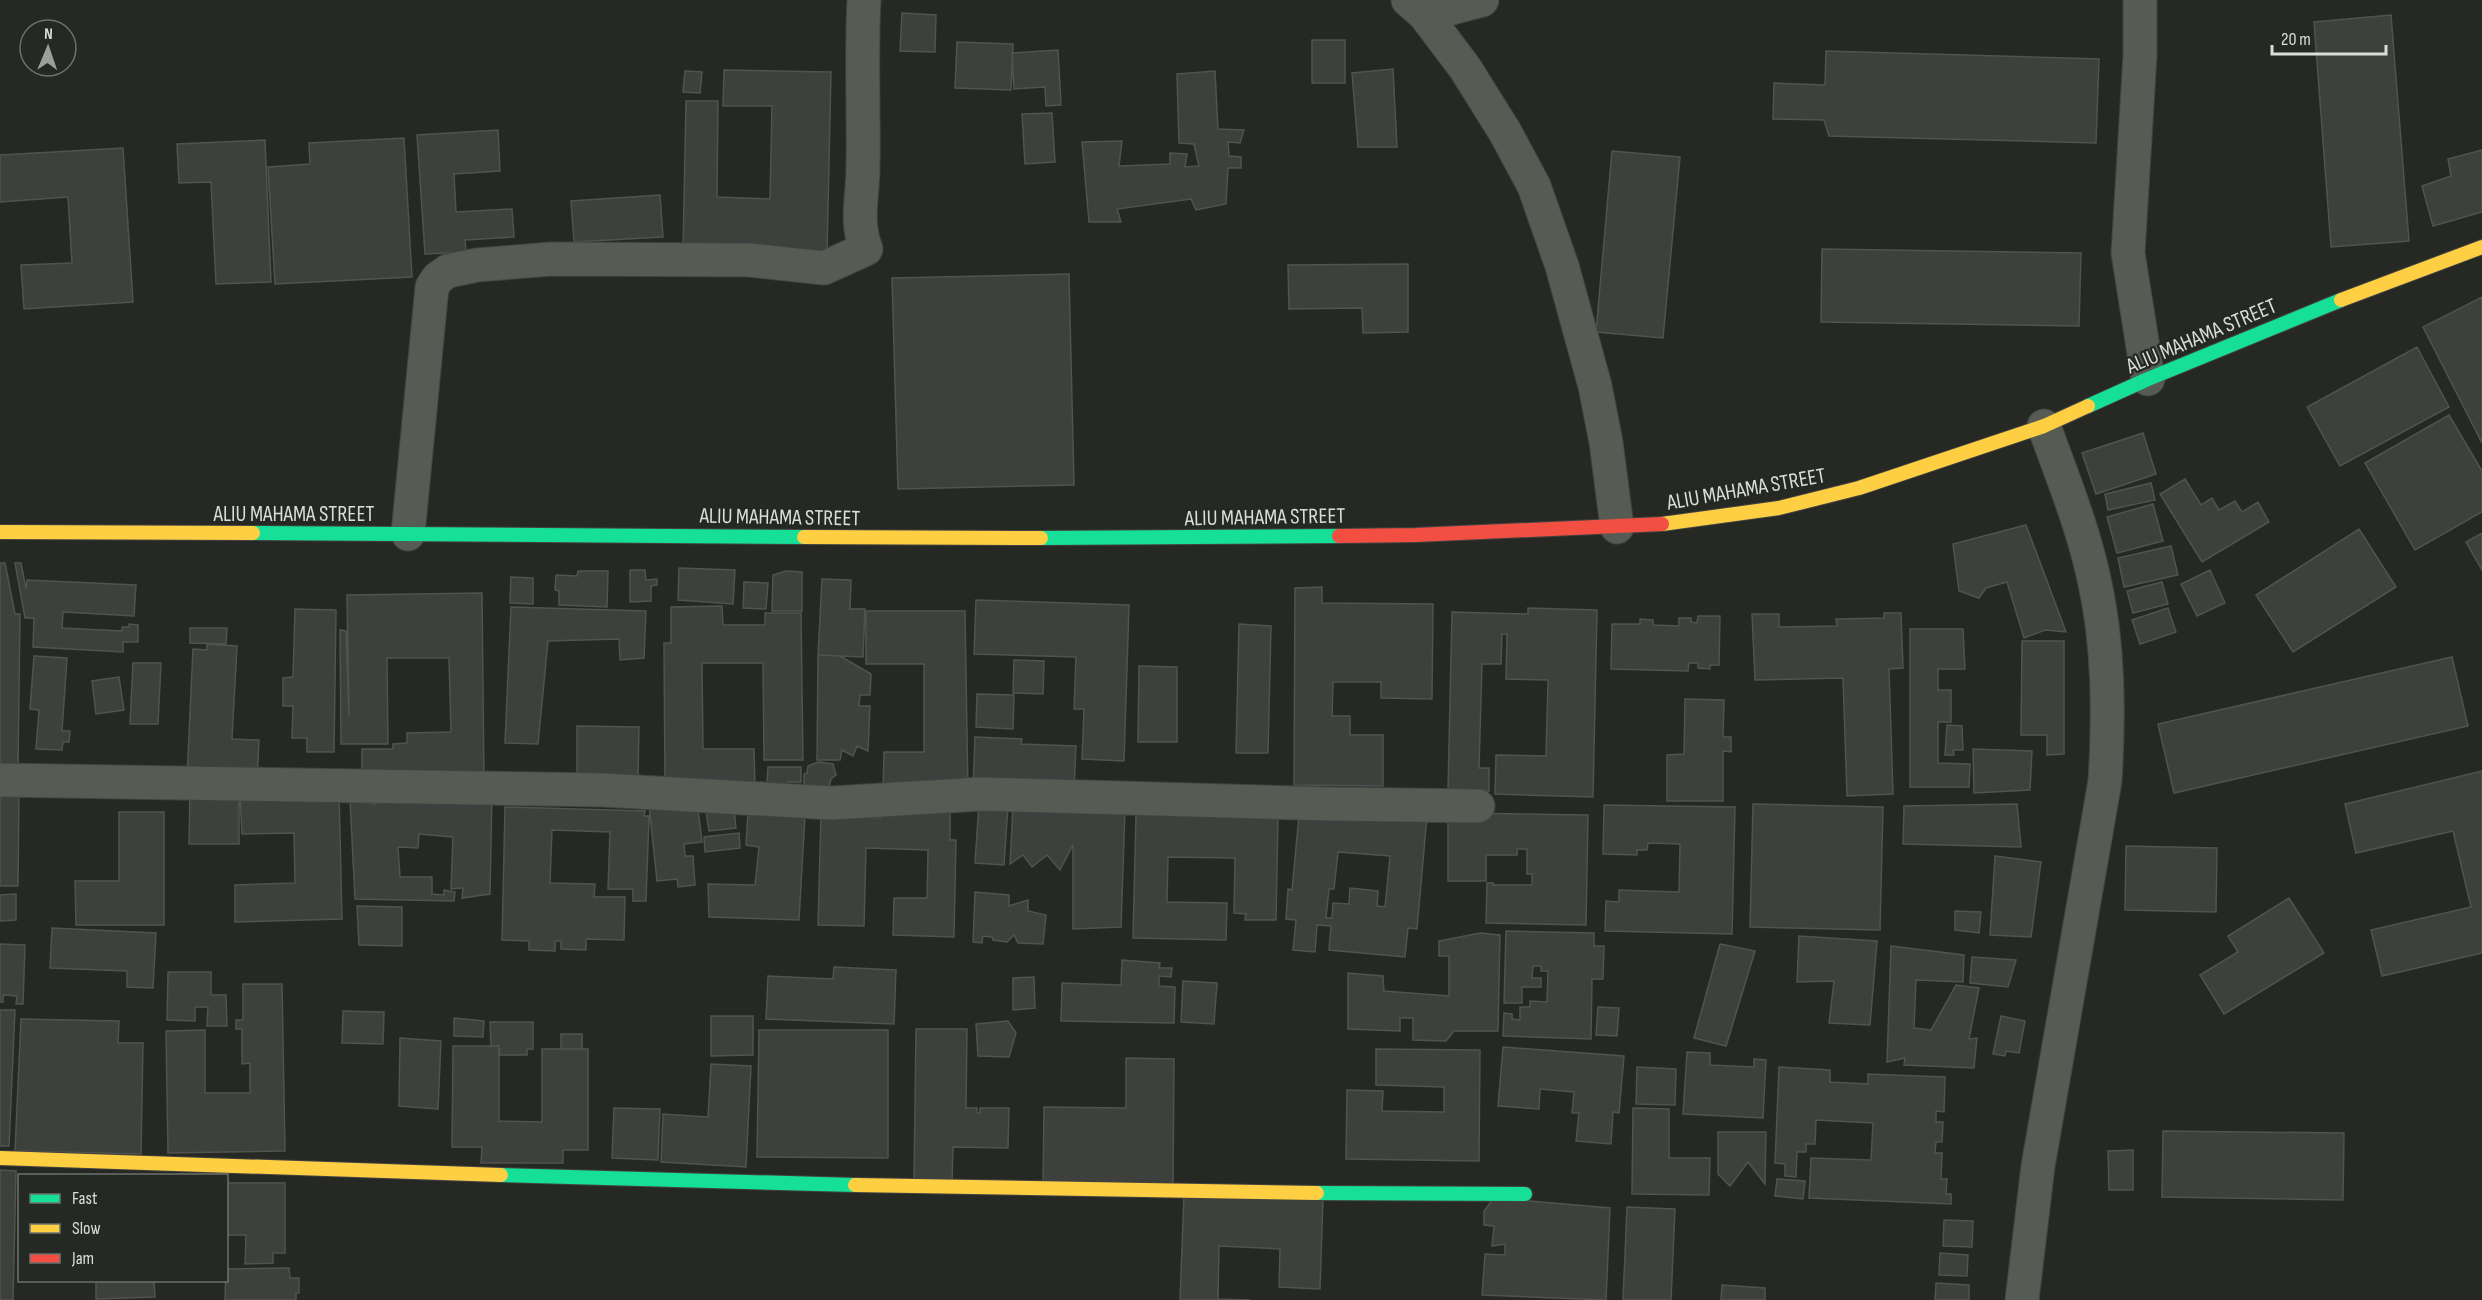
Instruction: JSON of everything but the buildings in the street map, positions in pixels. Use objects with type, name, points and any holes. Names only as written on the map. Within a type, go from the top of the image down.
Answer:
[{"type":"street","points":[[408,534],[432,287],[438,278],[448,271],[477,265],[551,259],[749,260],[824,268],[866,249],[858,216],[863,169],[861,52],[864,0]]},
{"type":"street","points":[[1417,7],[1482,0]]},
{"type":"street","points":[[2140,0],[2140,55],[2128,253],[2148,379]]},
{"type":"street","points":[[1417,7],[1465,68],[1505,132],[1534,186],[1562,266],[1594,386],[1606,442],[1617,528]]},
{"type":"street","name":"ALIU MAHAMA STREET","points":[[0,532],[610,534],[956,539],[1415,535],[1673,524],[1779,508],[1859,488],[2044,426],[2148,379],[2376,286],[2482,247]]},
{"type":"street","points":[[2022,1300],[2037,1174],[2105,781],[2108,720],[2101,616],[2094,577],[2079,525],[2044,426]]},
{"type":"street","points":[[0,780],[603,790],[832,803],[981,794],[1478,806]]},
{"type":"street","points":[[0,1158],[218,1163],[608,1179],[912,1187],[1525,1194]]},
{"type":"traffic: fast","points":[[2088,406],[2341,300]]},
{"type":"traffic: fast","points":[[253,533],[804,537]]},
{"type":"traffic: fast","points":[[1041,538],[1339,536]]},
{"type":"traffic: fast","points":[[501,1175],[855,1185]]},
{"type":"traffic: fast","points":[[1317,1193],[1525,1194]]},
{"type":"traffic: slow","points":[[2341,300],[2482,247]]},
{"type":"traffic: slow","points":[[1662,524],[1779,508],[1859,488],[2044,426],[2088,406]]},
{"type":"traffic: slow","points":[[0,532],[253,533]]},
{"type":"traffic: slow","points":[[804,537],[1041,538]]},
{"type":"traffic: slow","points":[[0,1158],[501,1175]]},
{"type":"traffic: slow","points":[[855,1185],[1317,1193]]},
{"type":"traffic: jam","points":[[1339,536],[1415,535],[1662,524]]}]
